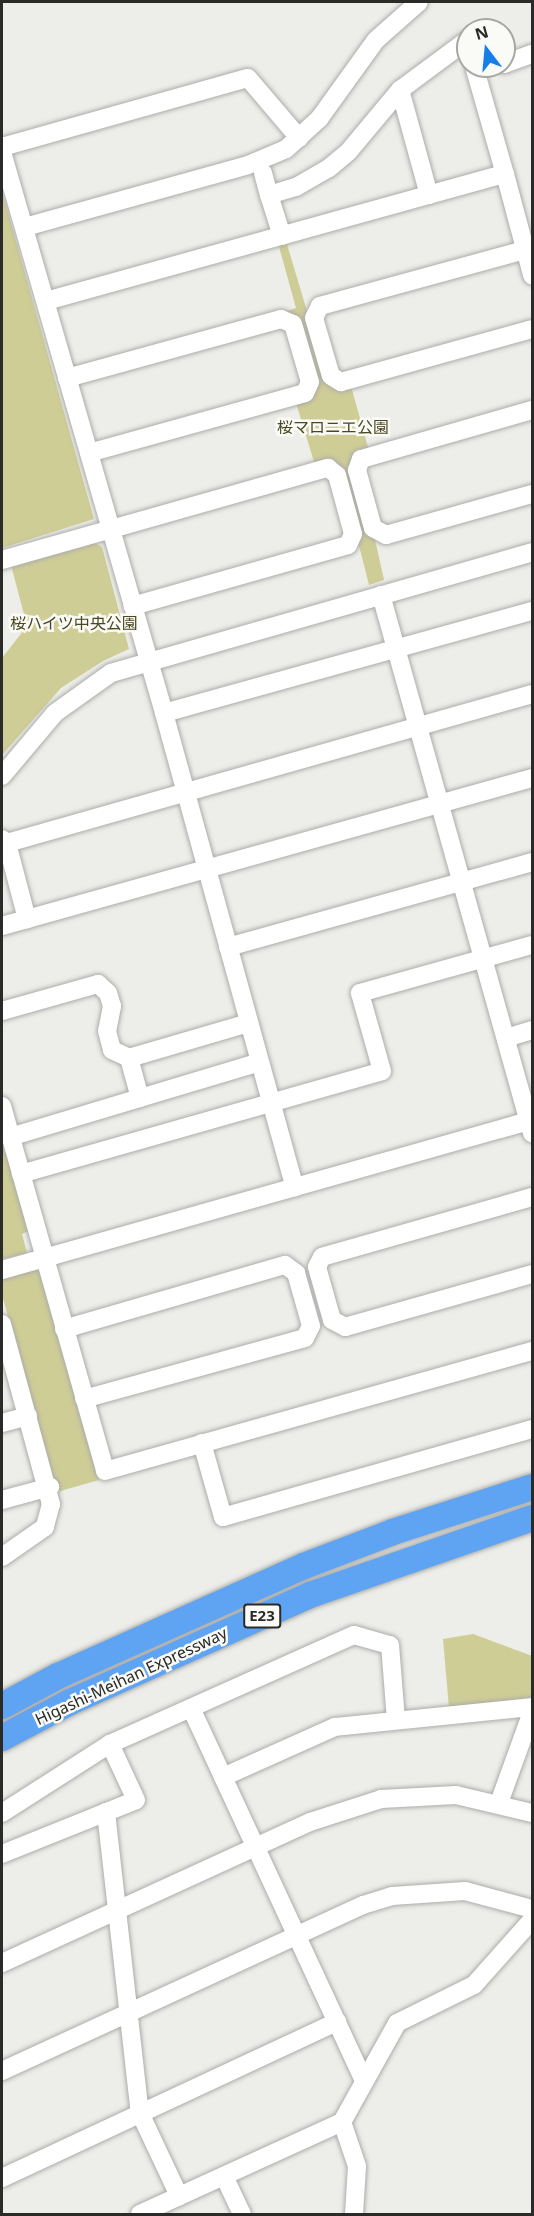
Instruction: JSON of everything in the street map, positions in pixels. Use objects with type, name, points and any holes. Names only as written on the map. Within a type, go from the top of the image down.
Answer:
[{"type":"highway","name":"Higashi-Meihan Expressway","points":[[2,1706],[58,1676],[304,1566],[393,1532],[532,1487]]},
{"type":"highway","name":"Higashi-Meihan Expressway","points":[[2,1738],[70,1702],[310,1595],[532,1518]]},
{"type":"street","points":[[25,227],[260,162],[298,138],[319,119],[376,40],[419,2]]},
{"type":"street","points":[[269,195],[296,187],[329,168],[349,151],[400,90],[456,48]]},
{"type":"street","points":[[516,60],[532,54]]},
{"type":"street","points":[[2,147],[248,78],[298,138]]},
{"type":"street","points":[[477,78],[529,249],[532,275]]},
{"type":"street","points":[[400,90],[429,195]]},
{"type":"street","points":[[2,152],[164,713],[295,1187]]},
{"type":"street","points":[[263,173],[282,236]]},
{"type":"street","points":[[46,301],[505,174]]},
{"type":"street","points":[[529,249],[320,306],[314,318],[331,376],[341,382],[532,328]]},
{"type":"street","points":[[67,378],[281,319],[293,324],[296,333],[310,382],[305,393],[89,453]]},
{"type":"street","points":[[532,410],[361,459],[357,470],[373,528],[386,535],[532,494]]},
{"type":"street","points":[[2,560],[328,468],[337,476],[353,534],[348,545],[132,606]]},
{"type":"street","points":[[2,776],[72,698],[111,673],[148,660],[532,552]]},
{"type":"street","points":[[2,1270],[295,1187],[531,1124],[381,595]]},
{"type":"street","points":[[164,713],[532,610]]},
{"type":"street","points":[[27,919],[4,841],[532,694]]},
{"type":"street","points":[[2,926],[532,778]]},
{"type":"street","points":[[228,947],[532,862]]},
{"type":"street","points":[[21,1174],[382,1071],[360,993],[532,945]]},
{"type":"street","points":[[2,1011],[98,984],[108,993],[112,1006],[107,1031],[112,1050],[129,1058],[249,1023]]},
{"type":"street","points":[[506,1038],[532,1030]]},
{"type":"street","points":[[129,1058],[140,1098]]},
{"type":"street","points":[[10,1137],[260,1062]]},
{"type":"street","points":[[2,1106],[105,1471],[532,1351]]},
{"type":"street","points":[[332,1320],[317,1267],[322,1257],[532,1197]]},
{"type":"street","points":[[64,1329],[285,1266],[296,1273],[311,1326],[305,1338],[84,1399]]},
{"type":"street","points":[[296,1273],[317,1267]]},
{"type":"street","points":[[311,1326],[332,1320],[345,1327],[532,1274]]},
{"type":"street","points":[[2,1324],[4,1345],[50,1487],[50,1513],[45,1527],[2,1557]]},
{"type":"street","points":[[2,1423],[28,1416]]},
{"type":"street","points":[[202,1443],[224,1517],[532,1429]]},
{"type":"street","points":[[2,1500],[50,1487]]},
{"type":"street","points":[[2,1813],[110,1744],[354,1635],[390,1645],[396,1719]]},
{"type":"street","points":[[191,1708],[365,2082]]},
{"type":"street","points":[[222,1777],[335,1727],[396,1719],[532,1709],[499,1803]]},
{"type":"street","points":[[2,1854],[136,1800],[110,1744]]},
{"type":"street","points":[[2,1963],[310,1822],[381,1799],[456,1795],[499,1803],[532,1813]]},
{"type":"street","points":[[106,1812],[140,2113],[179,2196]]},
{"type":"street","points":[[2,2071],[363,1905],[425,1891],[465,1892],[532,1910]]},
{"type":"street","points":[[140,2214],[342,2122],[396,2023],[474,1985],[530,1928]]},
{"type":"street","points":[[2,2178],[337,2022]]},
{"type":"street","points":[[342,2122],[357,2166],[354,2214]]},
{"type":"street","points":[[224,2176],[242,2214]]},
{"type":"green space","points":[[2,191],[94,519],[2,548]]},
{"type":"green space","name":"桜マロニエ公園","points":[[286,241],[328,381],[351,386],[369,451],[356,454],[384,580],[369,585],[340,471],[315,465],[296,403],[311,398],[298,319],[287,311],[296,308],[278,243]]},
{"type":"green space","name":"桜ハイツ中央公園","points":[[91,541],[102,547],[129,649],[103,661],[61,688],[2,755],[2,658],[27,626],[11,565]]},
{"type":"green space","points":[[2,1133],[29,1231],[22,1234],[27,1253],[2,1259]]},
{"type":"green space","points":[[40,1266],[99,1480],[57,1492],[2,1295],[2,1278]]},
{"type":"green space","points":[[473,1634],[532,1656],[532,1696],[526,1700],[449,1708],[443,1639]]}]
